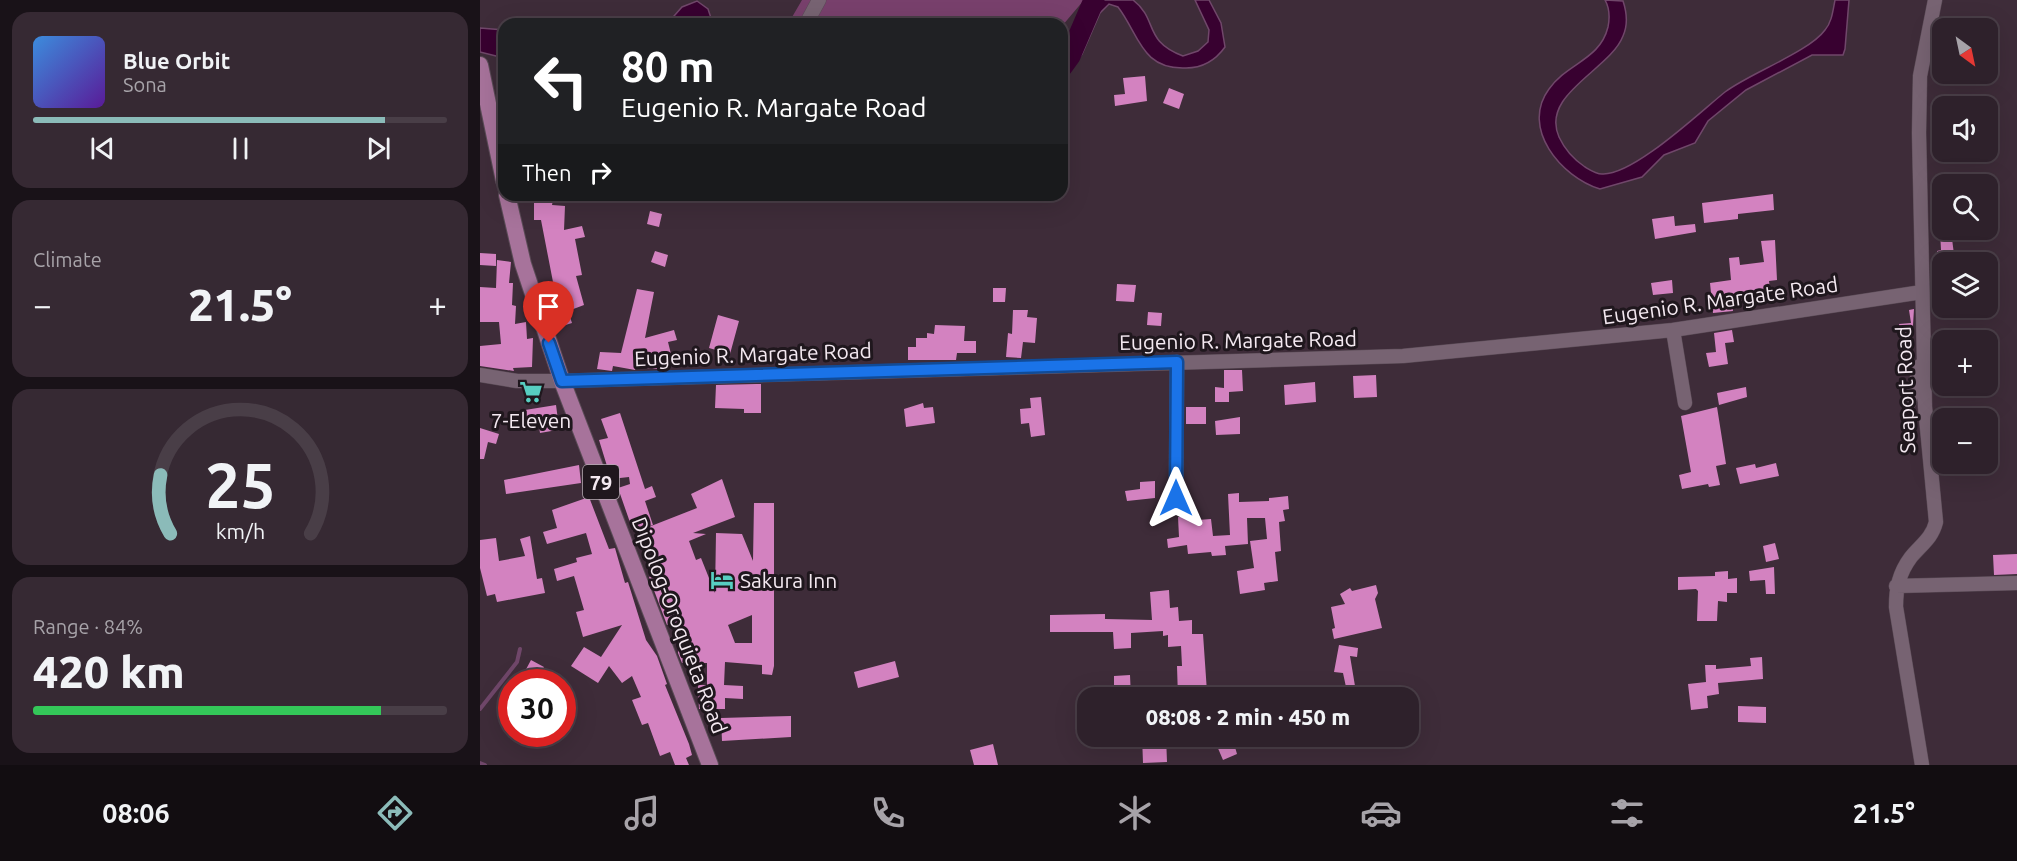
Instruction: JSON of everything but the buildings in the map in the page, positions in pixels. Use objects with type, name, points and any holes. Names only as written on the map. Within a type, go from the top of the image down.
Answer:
[{"type":"main road","points":[[480,65],[498,152]]},
{"type":"main road","name":"Dipolog-Oroquieta Road","points":[[508,201],[523,264],[562,381],[710,765]]},
{"type":"street","points":[[809,18],[819,0]]},
{"type":"street","name":"Seaport Road","points":[[1896,586],[1901,571],[1933,533],[1936,522],[1927,448],[1919,133],[1920,76],[1935,0]]},
{"type":"street","name":"Eugenio R. Margate Road","points":[[480,375],[517,381],[562,381],[1403,356],[1673,330],[1922,292]]},
{"type":"street","points":[[1673,330],[1685,403]]},
{"type":"street","points":[[1909,403],[1924,351]]},
{"type":"street","points":[[1176,498],[1177,362]]},
{"type":"street","points":[[1922,765],[1896,607],[1896,586],[2017,583]]},
{"type":"shaded area","points":[[802,0],[1084,0],[1068,19],[792,18]]},
{"type":"shaded area","points":[[1098,0],[1133,0],[1146,15],[1156,37],[1170,50],[1183,56],[1198,51],[1208,42],[1209,30],[1195,0],[1209,0],[1221,23],[1225,47],[1213,60],[1198,67],[1171,67],[1159,63],[1143,48],[1118,7],[1109,4],[1100,13],[1082,54],[1068,72],[1068,48]]},
{"type":"shaded area","points":[[1605,0],[1623,1],[1626,28],[1623,36],[1605,60],[1567,95],[1559,108],[1556,122],[1559,137],[1570,154],[1585,167],[1600,174],[1615,172],[1631,165],[1666,141],[1725,92],[1817,38],[1829,23],[1835,0],[1849,0],[1845,49],[1843,55],[1812,55],[1746,90],[1708,121],[1695,143],[1664,155],[1642,177],[1600,189],[1585,183],[1559,162],[1542,135],[1539,119],[1541,104],[1556,80],[1591,54],[1604,38],[1609,16]]},
{"type":"shaded area","points":[[697,1],[708,9],[711,18],[672,18],[682,7]]},
{"type":"shaded area","points":[[480,28],[498,30],[498,56],[480,52]]},
{"type":"waterway","points":[[1068,59],[1094,0]]},
{"type":"waterway","points":[[480,709],[517,662],[520,649]]},
{"type":"waterway","points":[[480,763],[485,765]]},
{"type":"place","name":"7-Eleven","points":[[531,392]]},
{"type":"place","name":"Sakura Inn","points":[[722,580]]},
{"type":"route","points":[[549,343],[562,381],[1177,362],[1176,498]]}]
